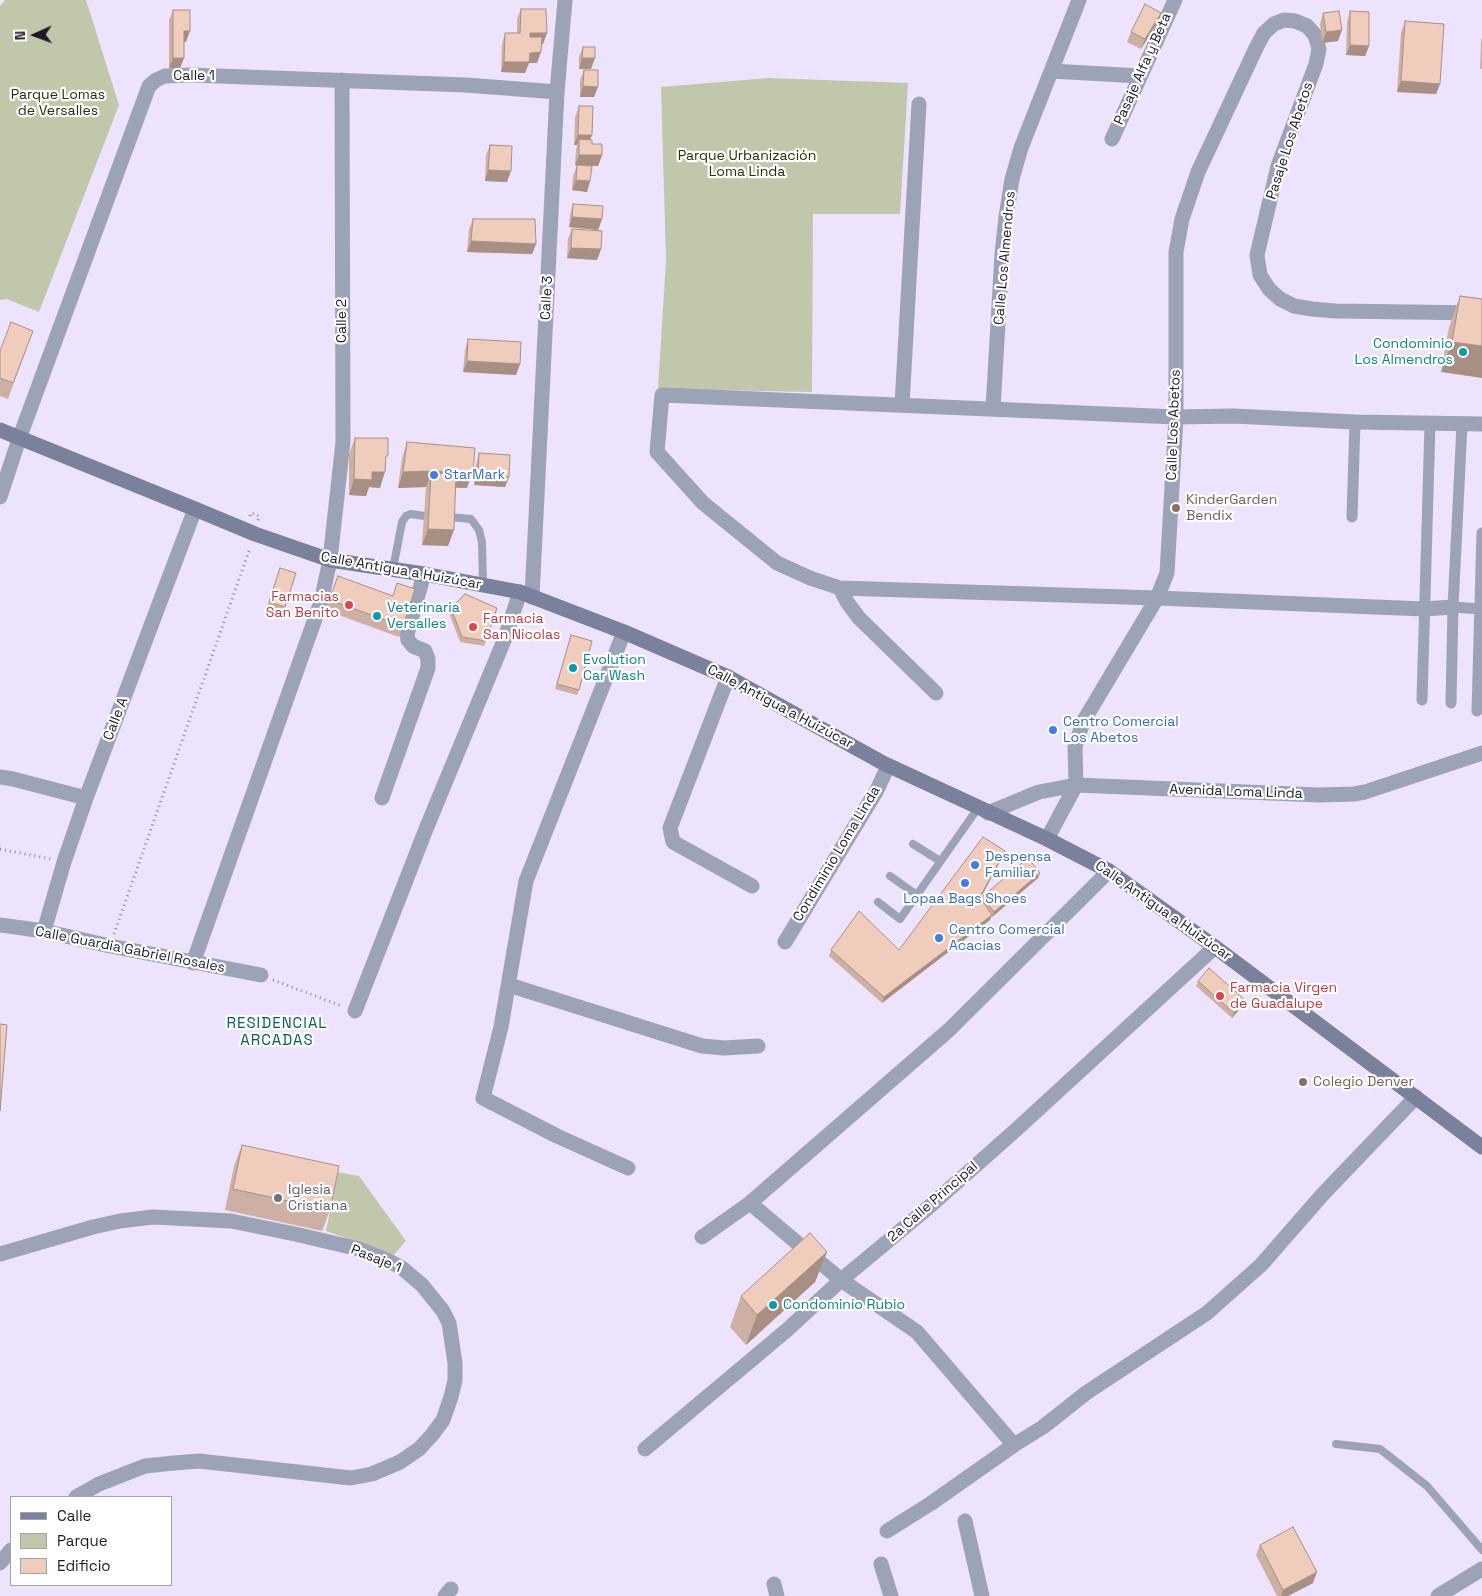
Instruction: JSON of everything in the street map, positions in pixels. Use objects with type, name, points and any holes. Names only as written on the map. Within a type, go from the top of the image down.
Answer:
[{"type":"main road","name":"Calle Antigua a Huizúcar","points":[[0,430],[196,508],[255,534],[330,560],[424,574],[526,594],[624,632],[728,677],[888,766],[1047,839],[1109,871],[1215,946],[1482,1146]]},
{"type":"street","name":"Calle 3","points":[[355,1010],[426,829],[505,638],[526,594],[557,92],[565,0]]},
{"type":"street","name":"Calle Los Almendros","points":[[993,409],[1002,254],[1012,179],[1021,148],[1079,0]]},
{"type":"street","name":"Pasaje Alfa y Beta","points":[[1112,139],[1174,0]]},
{"type":"street","name":"Calle Los Abetos","points":[[1076,785],[1074,747],[1083,722],[1157,598],[1167,573],[1176,417],[1176,252],[1182,219],[1198,172],[1264,34],[1274,24],[1284,20],[1295,21]]},
{"type":"street","name":"Pasaje Los Abetos","points":[[1295,21],[1307,26],[1315,35],[1319,49],[1316,64],[1278,166],[1258,247],[1257,255],[1260,275],[1268,289],[1280,299],[1294,306],[1312,309],[1482,313]]},
{"type":"street","points":[[1052,71],[1139,76]]},
{"type":"street","name":"Calle 1","points":[[0,496],[149,86],[156,80],[165,76],[178,75],[466,85],[557,92]]},
{"type":"street","name":"Calle 2","points":[[193,963],[321,602],[330,560],[343,442],[342,80]]},
{"type":"street","points":[[902,405],[919,104]]},
{"type":"street","points":[[1480,609],[1453,607],[1424,609],[840,588],[810,578],[777,562],[703,503],[657,452],[662,395],[1176,417],[1234,416],[1355,422],[1482,424]]},
{"type":"street","points":[[1352,517],[1355,422]]},
{"type":"street","points":[[1422,700],[1430,424]]},
{"type":"street","points":[[1451,703],[1453,607],[1462,425]]},
{"type":"street","name":"Calle A","points":[[44,932],[64,862],[86,798],[196,508]]},
{"type":"street","points":[[1477,711],[1482,533]]},
{"type":"street","points":[[382,798],[428,668],[428,659],[425,651],[413,646],[408,640],[407,634],[424,574]]},
{"type":"street","points":[[840,588],[847,602],[859,618],[936,693]]},
{"type":"street","points":[[624,632],[526,881],[501,1027],[483,1098],[557,1136],[628,1168]]},
{"type":"street","points":[[728,677],[670,828],[673,842],[752,886]]},
{"type":"street","name":"Avenida Loma Linda","points":[[983,810],[1040,792],[1076,785],[1342,795],[1366,792],[1482,753]]},
{"type":"street","name":"Condiminio Loma Linda","points":[[785,942],[876,790],[888,766]]},
{"type":"street","points":[[0,778],[13,779],[86,798]]},
{"type":"street","points":[[1047,839],[1076,785]]},
{"type":"street","points":[[702,1237],[750,1203],[949,1030],[1109,871]]},
{"type":"street","name":"Calle Guardia Gabriel Rosales","points":[[0,925],[261,975]]},
{"type":"street","name":"2a Calle Principal","points":[[645,1449],[787,1330],[841,1280],[929,1207],[1215,946]]},
{"type":"street","points":[[509,985],[702,1046],[724,1048],[758,1046]]},
{"type":"street","points":[[887,1531],[930,1504],[1043,1427],[1086,1394],[1207,1313],[1261,1266],[1323,1194],[1416,1097]]},
{"type":"street","points":[[750,1203],[841,1280],[917,1332],[1014,1445]]},
{"type":"street","name":"Pasaje 1","points":[[0,1254],[93,1226],[120,1221],[153,1217],[231,1221],[358,1249],[391,1262],[402,1268],[422,1285],[443,1311],[448,1323],[455,1364],[455,1380],[451,1397],[443,1420],[432,1435],[419,1449],[400,1462],[372,1474],[351,1478],[199,1461],[174,1463],[146,1466],[99,1484],[78,1496]]},
{"type":"street","points":[[965,1521],[982,1596]]},
{"type":"street","points":[[0,1563],[10,1551]]},
{"type":"street","points":[[881,1564],[891,1596]]},
{"type":"street","points":[[1438,1596],[1482,1569]]},
{"type":"lane","points":[[393,569],[402,522],[406,516],[411,514],[424,516]]},
{"type":"lane","points":[[449,517],[471,518],[479,530],[482,542],[483,585]]},
{"type":"lane","points":[[878,902],[900,919],[940,862],[983,810]]},
{"type":"lane","points":[[913,844],[940,862]]},
{"type":"lane","points":[[890,876],[917,895]]},
{"type":"lane","points":[[1336,1444],[1380,1448],[1427,1486],[1482,1550]]},
{"type":"path","points":[[110,946],[255,534]]},
{"type":"path","points":[[0,849],[64,862]]},
{"type":"path","points":[[261,975],[355,1010]]},
{"type":"green space","name":"Parque Lomas de Versalles","points":[[5,0],[86,0],[119,105],[39,312],[7,299],[0,300],[0,6]]},
{"type":"green space","name":"Parque Urbanización Loma Linda","points":[[768,78],[908,83],[900,214],[813,214],[812,392],[658,389],[666,260],[661,87]]},
{"type":"green space","points":[[338,1172],[359,1176],[406,1241],[390,1259],[366,1245],[326,1231]]},
{"type":"building","points":[[1145,4],[1161,13],[1145,39],[1131,32]]},
{"type":"building","points":[[521,9],[546,9],[547,33],[530,33],[530,37],[542,37],[541,52],[530,53],[529,62],[504,62],[505,33],[520,33]]},
{"type":"building","points":[[173,10],[190,10],[190,31],[184,31],[184,58],[173,58]]},
{"type":"building","points":[[1339,11],[1342,30],[1326,32],[1323,13]]},
{"type":"building","points":[[1350,11],[1369,12],[1369,46],[1350,45]]},
{"type":"building","points":[[1405,21],[1444,24],[1440,84],[1401,81]]},
{"type":"building","points":[[583,47],[595,47],[595,58],[582,58]]},
{"type":"building","points":[[584,70],[598,70],[598,87],[583,86]]},
{"type":"building","points":[[579,106],[593,106],[592,135],[578,135]]},
{"type":"building","points":[[579,139],[592,140],[592,144],[602,144],[602,155],[579,155]]},
{"type":"building","points":[[490,145],[512,146],[511,171],[488,170]]},
{"type":"building","points":[[577,165],[592,166],[590,181],[576,180]]},
{"type":"building","points":[[573,204],[603,206],[602,219],[572,217]]},
{"type":"building","points":[[473,219],[535,219],[536,244],[471,241]]},
{"type":"building","points":[[572,229],[602,231],[601,249],[571,248]]},
{"type":"building","points":[[1460,296],[1482,299],[1482,346],[1452,342]]},
{"type":"building","points":[[11,322],[33,331],[13,383],[0,378],[0,351]]},
{"type":"building","points":[[468,339],[521,342],[520,364],[467,361]]},
{"type":"building","points":[[355,438],[388,438],[388,456],[386,456],[385,472],[372,472],[372,480],[354,479]]},
{"type":"building","points":[[407,442],[475,448],[473,472],[403,472]]},
{"type":"building","points":[[479,453],[510,455],[509,477],[478,475]]},
{"type":"building","points":[[431,473],[456,474],[454,530],[428,529]]},
{"type":"building","points":[[280,568],[296,573],[285,607],[269,602]]},
{"type":"building","points":[[338,576],[393,596],[397,583],[415,589],[403,626],[329,600]]},
{"type":"building","name":"Farmacia San Nicolas","points":[[465,594],[497,608],[486,641],[462,637],[451,608]]},
{"type":"building","name":"Evolution Car Wash","points":[[571,635],[592,641],[579,690],[557,684]]},
{"type":"building","name":"Centro Comercial Acacias","points":[[983,837],[1005,851],[980,897],[992,915],[884,997],[831,950],[859,911],[899,950]]},
{"type":"building","points":[[1028,858],[1040,873],[994,912],[982,897]]},
{"type":"building","name":"Farmacia Virgen de Guadalupe","points":[[1209,968],[1245,1000],[1234,1013],[1198,981]]},
{"type":"building","points":[[0,1024],[7,1025],[0,1111]]},
{"type":"building","points":[[242,1145],[339,1166],[330,1210],[233,1189]]},
{"type":"building","points":[[810,1233],[827,1252],[757,1315],[741,1296]]},
{"type":"building","points":[[1293,1527],[1317,1572],[1283,1590],[1260,1545]]},
{"type":"place","name":"Condominio Los Almendros","points":[[1463,352]]},
{"type":"place","name":"StarMark","points":[[434,475]]},
{"type":"place","name":"KinderGarden Bendix","points":[[1176,508]]},
{"type":"place","name":"Farmacias San Benito","points":[[349,605]]},
{"type":"place","name":"Veterinaria Versalles","points":[[377,616]]},
{"type":"place","name":"Farmacia San Nicolas","points":[[473,627]]},
{"type":"place","name":"Evolution Car Wash","points":[[573,668]]},
{"type":"place","name":"Centro Comercial Los Abetos","points":[[1053,730]]},
{"type":"place","name":"Despensa Familiar","points":[[975,865]]},
{"type":"place","name":"Lopaa Bags Shoes","points":[[965,883]]},
{"type":"place","name":"Centro Comercial Acacias","points":[[939,938]]},
{"type":"place","name":"Farmacia Virgen de Guadalupe","points":[[1220,996]]},
{"type":"place","name":"Colegio Denver","points":[[1303,1082]]},
{"type":"place","name":"Iglesia Cristiana","points":[[278,1198]]},
{"type":"place","name":"Condominio Rubio","points":[[773,1305]]},
{"type":"district","name":"RESIDENCIAL ARCADAS","points":[[277,1032]]}]
